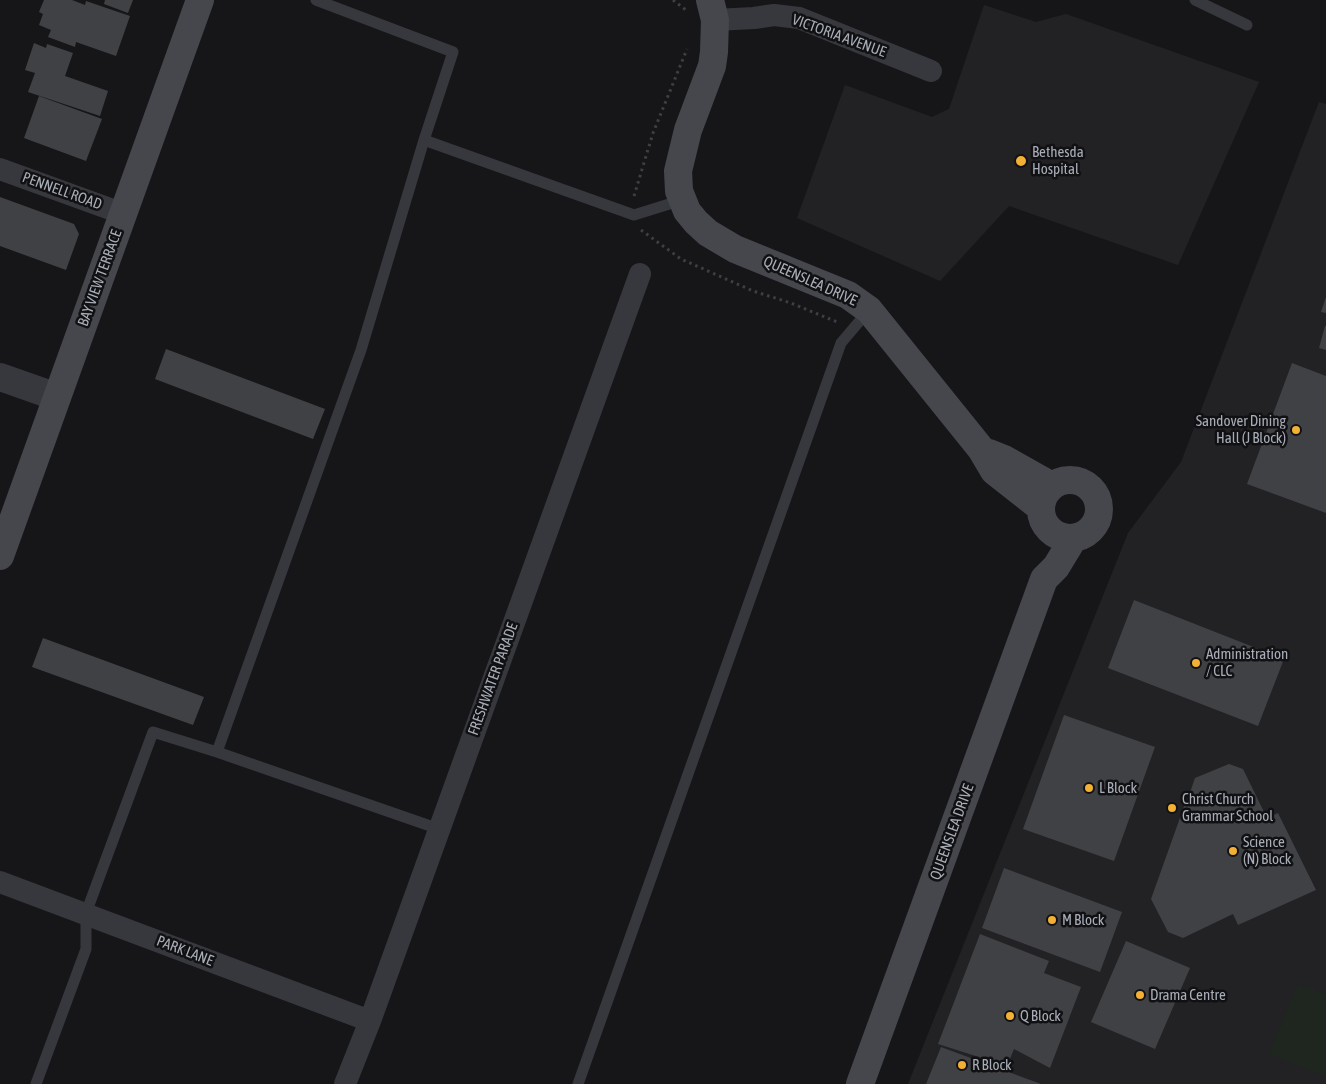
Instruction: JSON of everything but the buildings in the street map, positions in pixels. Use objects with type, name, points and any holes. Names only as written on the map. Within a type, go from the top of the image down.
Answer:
[{"type":"main road","name":"BAY VIEW TERRACE","points":[[0,556],[200,0]]},
{"type":"main road","name":"VICTORIA AVENUE","points":[[682,200],[678,182],[679,162],[688,130],[712,66],[714,52],[713,10]]},
{"type":"main road","name":"QUEENSLEA DRIVE","points":[[682,200],[696,222],[735,249],[848,295],[870,310],[981,450],[1004,458],[1054,516],[1056,567],[1044,579],[860,1084]]},
{"type":"street","name":"VICTORIA AVENUE","points":[[713,10],[754,18],[774,15],[798,18],[931,71]]},
{"type":"street","name":"PENNELL ROAD","points":[[0,169],[124,214]]},
{"type":"street","name":"FRESHWATER PARADE","points":[[345,1084],[370,1021],[640,274]]},
{"type":"street","points":[[0,377],[57,397]]},
{"type":"street","name":"PARK LANE","points":[[0,882],[370,1021]]},
{"type":"lane","points":[[217,752],[361,350],[424,140],[453,52],[316,0]]},
{"type":"lane","points":[[1195,0],[1248,25]]},
{"type":"lane","points":[[424,140],[634,215],[682,200]]},
{"type":"lane","points":[[578,1084],[841,343],[870,310]]},
{"type":"lane","points":[[36,1084],[86,949],[86,913],[153,732],[217,752],[439,829]]},
{"type":"shaded area","name":"Bethesda Hospital","points":[[984,5],[1036,22],[1066,14],[1259,82],[1178,265],[1009,206],[940,281],[797,218],[845,85],[932,117],[949,109]]},
{"type":"shaded area","name":"Christ Church Grammar School","points":[[1319,102],[1326,104],[1326,1084],[908,1084],[1128,533],[1181,462]]},
{"type":"shaded area","points":[[1298,984],[1326,994],[1326,1077],[1269,1054]]},
{"type":"place","name":"Bethesda Hospital","points":[[1021,161]]},
{"type":"place","name":"Sandover Dining Hall (J Block)","points":[[1296,430]]},
{"type":"place","name":"Administration / CLC","points":[[1196,663]]},
{"type":"place","name":"L Block","points":[[1089,788]]},
{"type":"place","name":"Christ Church Grammar School","points":[[1172,808]]},
{"type":"place","name":"Science (N) Block","points":[[1233,851]]},
{"type":"place","name":"M Block","points":[[1052,920]]},
{"type":"place","name":"Drama Centre","points":[[1140,995]]},
{"type":"place","name":"Q Block","points":[[1010,1016]]},
{"type":"place","name":"R Block","points":[[962,1065]]}]
